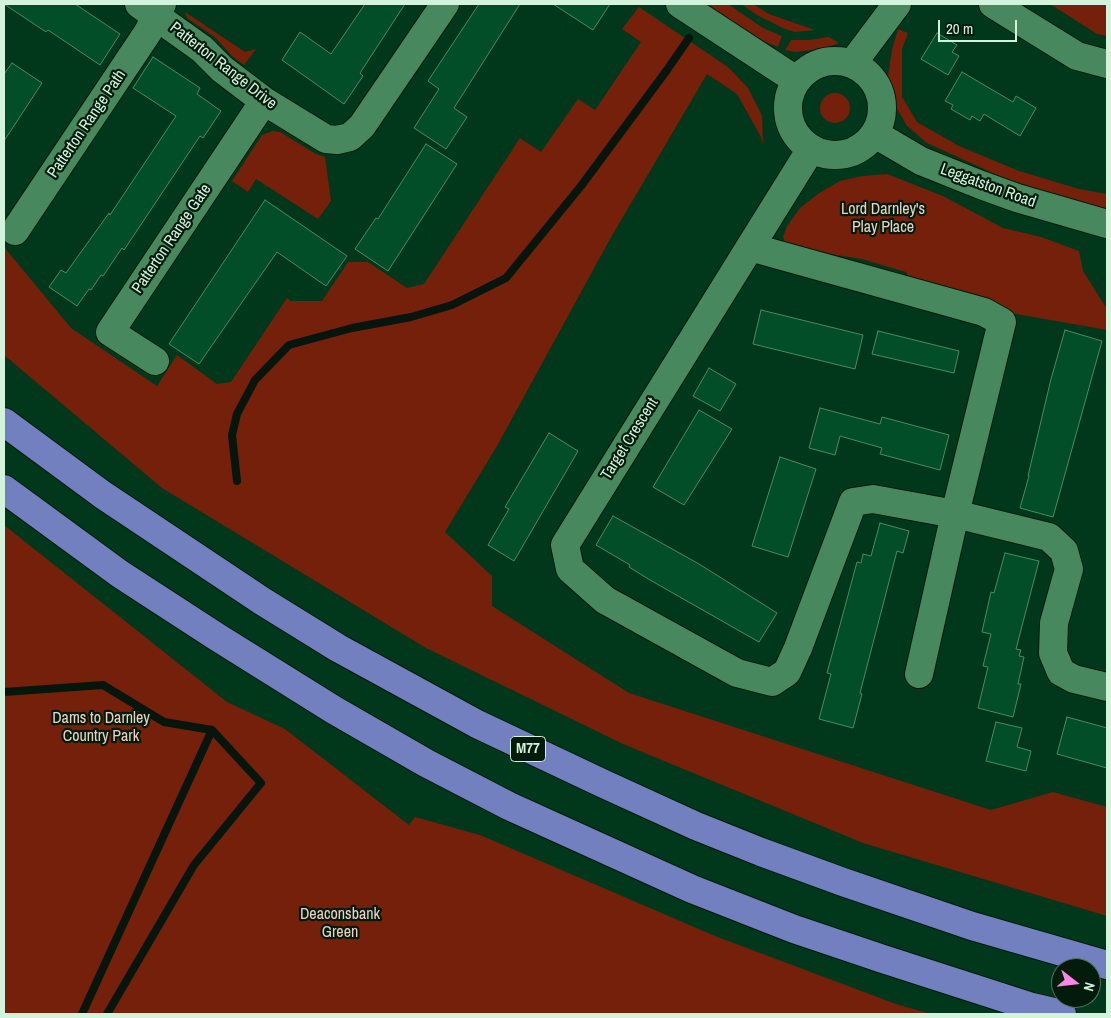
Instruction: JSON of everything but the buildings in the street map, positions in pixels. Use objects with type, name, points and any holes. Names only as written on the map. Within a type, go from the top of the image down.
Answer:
[{"type":"highway","name":"M77","points":[[4,422],[103,495],[262,601],[338,648],[407,686],[538,753],[696,826],[761,852],[972,926],[1107,965]]},
{"type":"highway","points":[[4,489],[120,574],[217,637],[334,710],[426,763],[509,806],[692,889],[794,929],[1032,1007],[1062,1014]]},
{"type":"street","name":"Patterton Range Drive","points":[[152,8],[264,101],[326,139],[336,140],[350,137],[362,126],[445,4]]},
{"type":"street","points":[[680,4],[796,80]]},
{"type":"street","points":[[852,64],[897,4]]},
{"type":"street","points":[[993,4],[1077,56],[1107,64]]},
{"type":"street","name":"Patterton Range Path","points":[[14,231],[148,32],[152,8]]},
{"type":"street","points":[[837,60],[852,64],[866,72],[877,86],[882,102],[881,118],[875,134],[865,144],[852,152],[838,155],[824,154],[811,148],[799,138],[791,125],[788,110],[790,94],[796,80],[807,69],[822,62],[837,60]]},
{"type":"street","name":"Patterton Range Gate","points":[[155,361],[110,332],[264,101]]},
{"type":"street","name":"Leggatston Road","points":[[875,134],[921,160],[981,185],[1107,224]]},
{"type":"street","points":[[811,148],[750,247],[984,312],[1002,322],[955,514],[919,674]]},
{"type":"street","name":"Target Crescent","points":[[750,247],[565,545],[570,569],[605,600],[737,673],[772,682],[787,672],[798,648],[853,502],[873,499],[955,514]]},
{"type":"street","points":[[955,514],[1049,537],[1064,551],[1070,568],[1054,623],[1053,653],[1061,672],[1074,679],[1107,687]]},
{"type":"green space","points":[[705,4],[728,4],[763,28],[782,36],[778,47],[763,41]]},
{"type":"green space","points":[[741,4],[753,4],[769,14],[815,30],[795,32],[785,29],[757,15]]},
{"type":"green space","points":[[1050,4],[1107,4],[1107,36],[1097,34]]},
{"type":"green space","points":[[639,7],[728,67],[748,88],[762,116],[763,145],[761,137],[737,94],[707,74],[610,239],[497,446],[445,532],[492,576],[492,606],[629,693],[991,810],[1053,792],[1107,807],[1107,916],[863,843],[623,744],[426,648],[162,488],[4,355],[4,247],[71,328],[157,386],[177,355],[217,384],[231,382],[287,298],[291,301],[322,301],[348,262],[368,262],[407,288],[424,284],[520,138],[541,152],[578,99],[595,110],[641,42],[622,29]]},
{"type":"green space","points":[[185,12],[245,52],[256,49],[244,65],[232,56],[216,38],[187,18]]},
{"type":"green space","points":[[898,29],[908,33],[902,49],[902,97],[917,122],[959,146],[1019,171],[1079,189],[1107,194],[1107,210],[1061,198],[995,174],[927,143],[907,126],[896,107],[887,83],[892,50]]},
{"type":"green space","points":[[829,37],[839,43],[822,49],[795,52],[785,50],[791,40]]},
{"type":"green space","points":[[835,93],[846,97],[850,108],[846,119],[835,123],[824,119],[820,108],[824,97]]},
{"type":"green space","points":[[272,131],[280,132],[316,154],[325,157],[331,201],[318,219],[256,179],[248,192],[232,181],[262,135]]},
{"type":"green space","name":"Lord Darnley's Play Place","points":[[887,174],[943,196],[1003,228],[1041,237],[1079,251],[1083,271],[1107,309],[1107,330],[1005,312],[914,286],[906,272],[862,259],[830,254],[811,254],[787,248],[783,237],[787,226],[800,208],[819,193],[840,181],[862,176]]},
{"type":"green space","points":[[4,525],[227,702],[285,729],[409,825],[415,817],[480,835],[715,936],[896,1004],[931,1014],[4,1014]]},
{"type":"waterway","points":[[237,481],[232,435],[237,414],[255,380],[289,345],[352,328],[411,317],[452,305],[506,278],[581,186],[689,38]]},
{"type":"waterway","points":[[4,692],[103,685],[164,722],[212,730],[261,783],[194,865],[107,1014]]},
{"type":"waterway","points":[[82,1014],[212,730]]},
{"type":"park label","name":"Dams to Darnley Country Park","points":[[101,728]]},
{"type":"park label","name":"Deaconsbank Green","points":[[340,924]]}]
